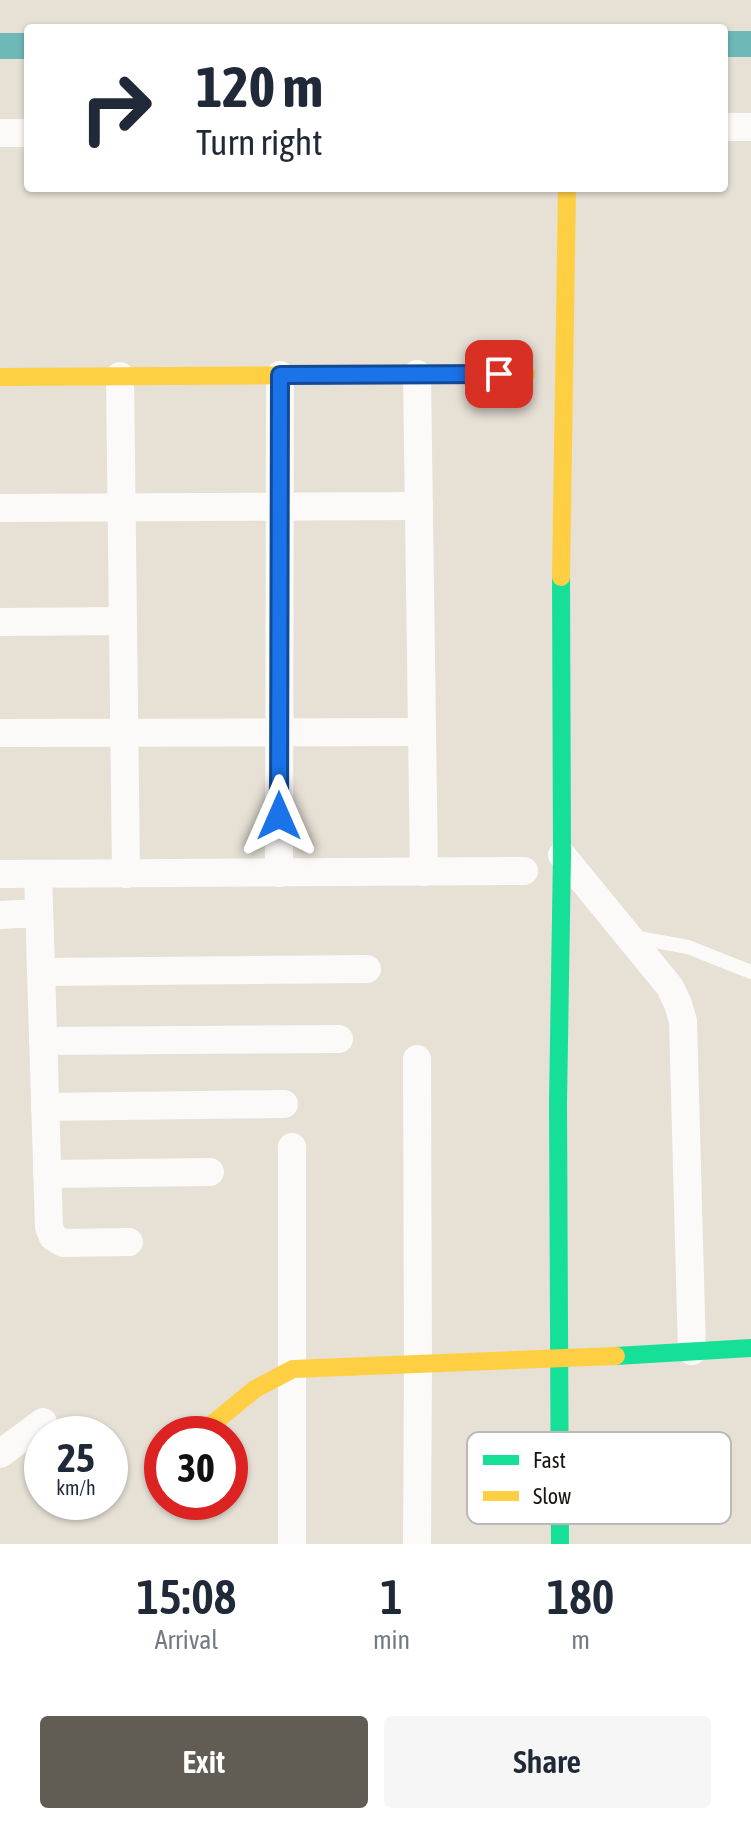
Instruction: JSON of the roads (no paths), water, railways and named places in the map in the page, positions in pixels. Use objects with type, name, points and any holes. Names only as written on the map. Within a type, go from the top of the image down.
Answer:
[{"type":"street","points":[[728,127],[751,127]]},
{"type":"street","points":[[0,133],[24,133]]},
{"type":"street","points":[[559,1432],[561,552],[567,192]]},
{"type":"street","points":[[417,374],[424,872]]},
{"type":"street","points":[[0,377],[526,374]]},
{"type":"street","points":[[279,873],[280,375]]},
{"type":"street","points":[[120,376],[126,874]]},
{"type":"street","points":[[0,508],[419,506]]},
{"type":"street","points":[[0,622],[123,621]]},
{"type":"street","points":[[0,733],[422,732]]},
{"type":"street","points":[[562,855],[670,987],[683,1021],[704,1351]]},
{"type":"street","points":[[0,874],[524,871]]},
{"type":"street","points":[[38,874],[49,1227],[53,1237],[63,1243],[129,1242]]},
{"type":"street","points":[[0,915],[39,913]]},
{"type":"street","points":[[41,972],[367,969]]},
{"type":"street","points":[[43,1041],[339,1039]]},
{"type":"street","points":[[417,1059],[417,1544]]},
{"type":"street","points":[[45,1107],[284,1104]]},
{"type":"street","points":[[292,1147],[292,1544]]},
{"type":"street","points":[[47,1174],[210,1172]]},
{"type":"street","points":[[222,1416],[260,1385],[293,1369],[745,1348]]},
{"type":"street","points":[[0,1454],[24,1436]]},
{"type":"street","points":[[560,1524],[560,1544]]},
{"type":"lane","points":[[628,937],[688,947],[748,972]]},
{"type":"waterway","points":[[728,44],[751,44]]},
{"type":"waterway","points":[[0,46],[24,46]]}]
